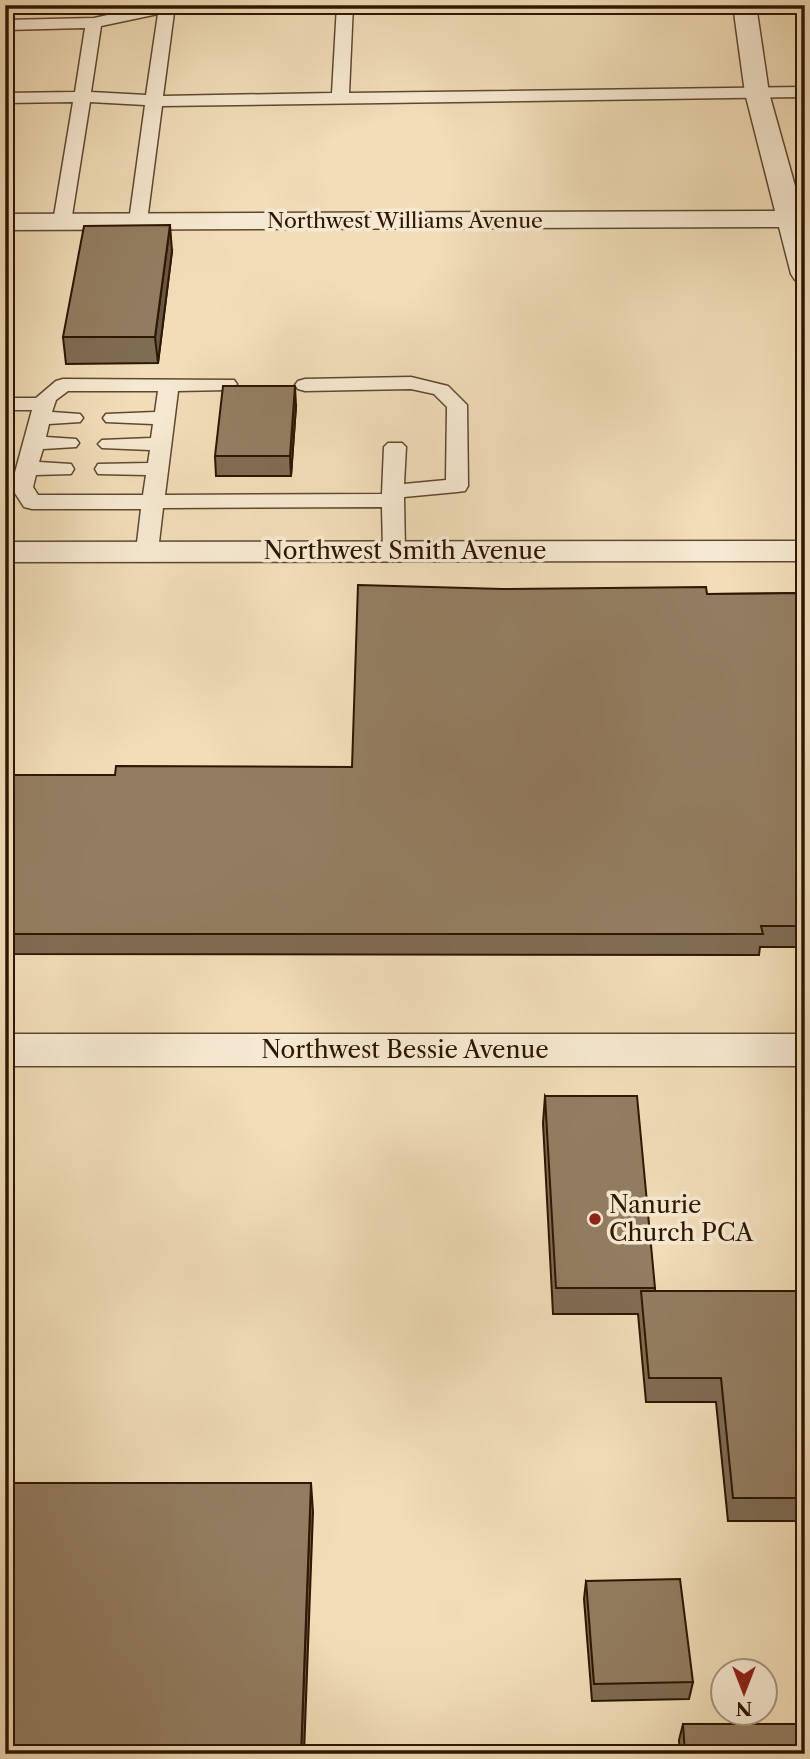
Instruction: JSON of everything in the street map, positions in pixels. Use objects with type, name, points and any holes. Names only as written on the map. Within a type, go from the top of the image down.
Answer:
[{"type":"street","points":[[744,5],[757,93],[798,220],[805,274]]},
{"type":"street","name":"Northwest Williams Avenue","points":[[5,222],[798,220]]},
{"type":"street","name":"Northwest Smith Avenue","points":[[5,552],[805,551]]},
{"type":"street","name":"Northwest Bessie Avenue","points":[[5,1050],[805,1050]]},
{"type":"lane","points":[[340,98],[345,5]]},
{"type":"lane","points":[[5,25],[94,23],[167,6],[138,221]]},
{"type":"lane","points":[[62,222],[94,23]]},
{"type":"lane","points":[[5,98],[82,97],[156,101],[805,92]]},
{"type":"lane","points":[[227,384],[63,385],[46,397],[22,487],[32,502],[153,502],[393,496],[457,486],[457,405],[441,390],[411,383],[305,384]]},
{"type":"lane","points":[[148,551],[169,384]]},
{"type":"lane","points":[[5,404],[73,418]]},
{"type":"lane","points":[[113,418],[164,418]]},
{"type":"lane","points":[[34,443],[69,443]]},
{"type":"lane","points":[[109,444],[161,444]]},
{"type":"lane","points":[[394,551],[395,447]]},
{"type":"lane","points":[[28,468],[63,469]]},
{"type":"lane","points":[[106,469],[158,469]]},
{"type":"building","points":[[170,225],[155,337],[63,337],[84,226]]},
{"type":"building","points":[[223,386],[295,386],[290,456],[215,456]]},
{"type":"building","points":[[358,585],[503,589],[706,587],[707,594],[805,593],[805,926],[761,926],[763,934],[5,934],[5,775],[115,775],[116,766],[352,767]]},
{"type":"building","points":[[545,1096],[637,1096],[655,1288],[556,1288]]},
{"type":"building","points":[[641,1291],[805,1291],[805,1498],[733,1498],[721,1378],[649,1378]]},
{"type":"building","points":[[5,1483],[311,1483],[301,1754],[5,1754]]},
{"type":"building","points":[[680,1579],[693,1682],[594,1684],[586,1581]]},
{"type":"building","points":[[683,1724],[708,1724],[708,1728],[778,1728],[778,1724],[805,1724],[805,1754],[685,1754]]},
{"type":"place","name":"Nanurie Church PCA","points":[[595,1219]]}]
